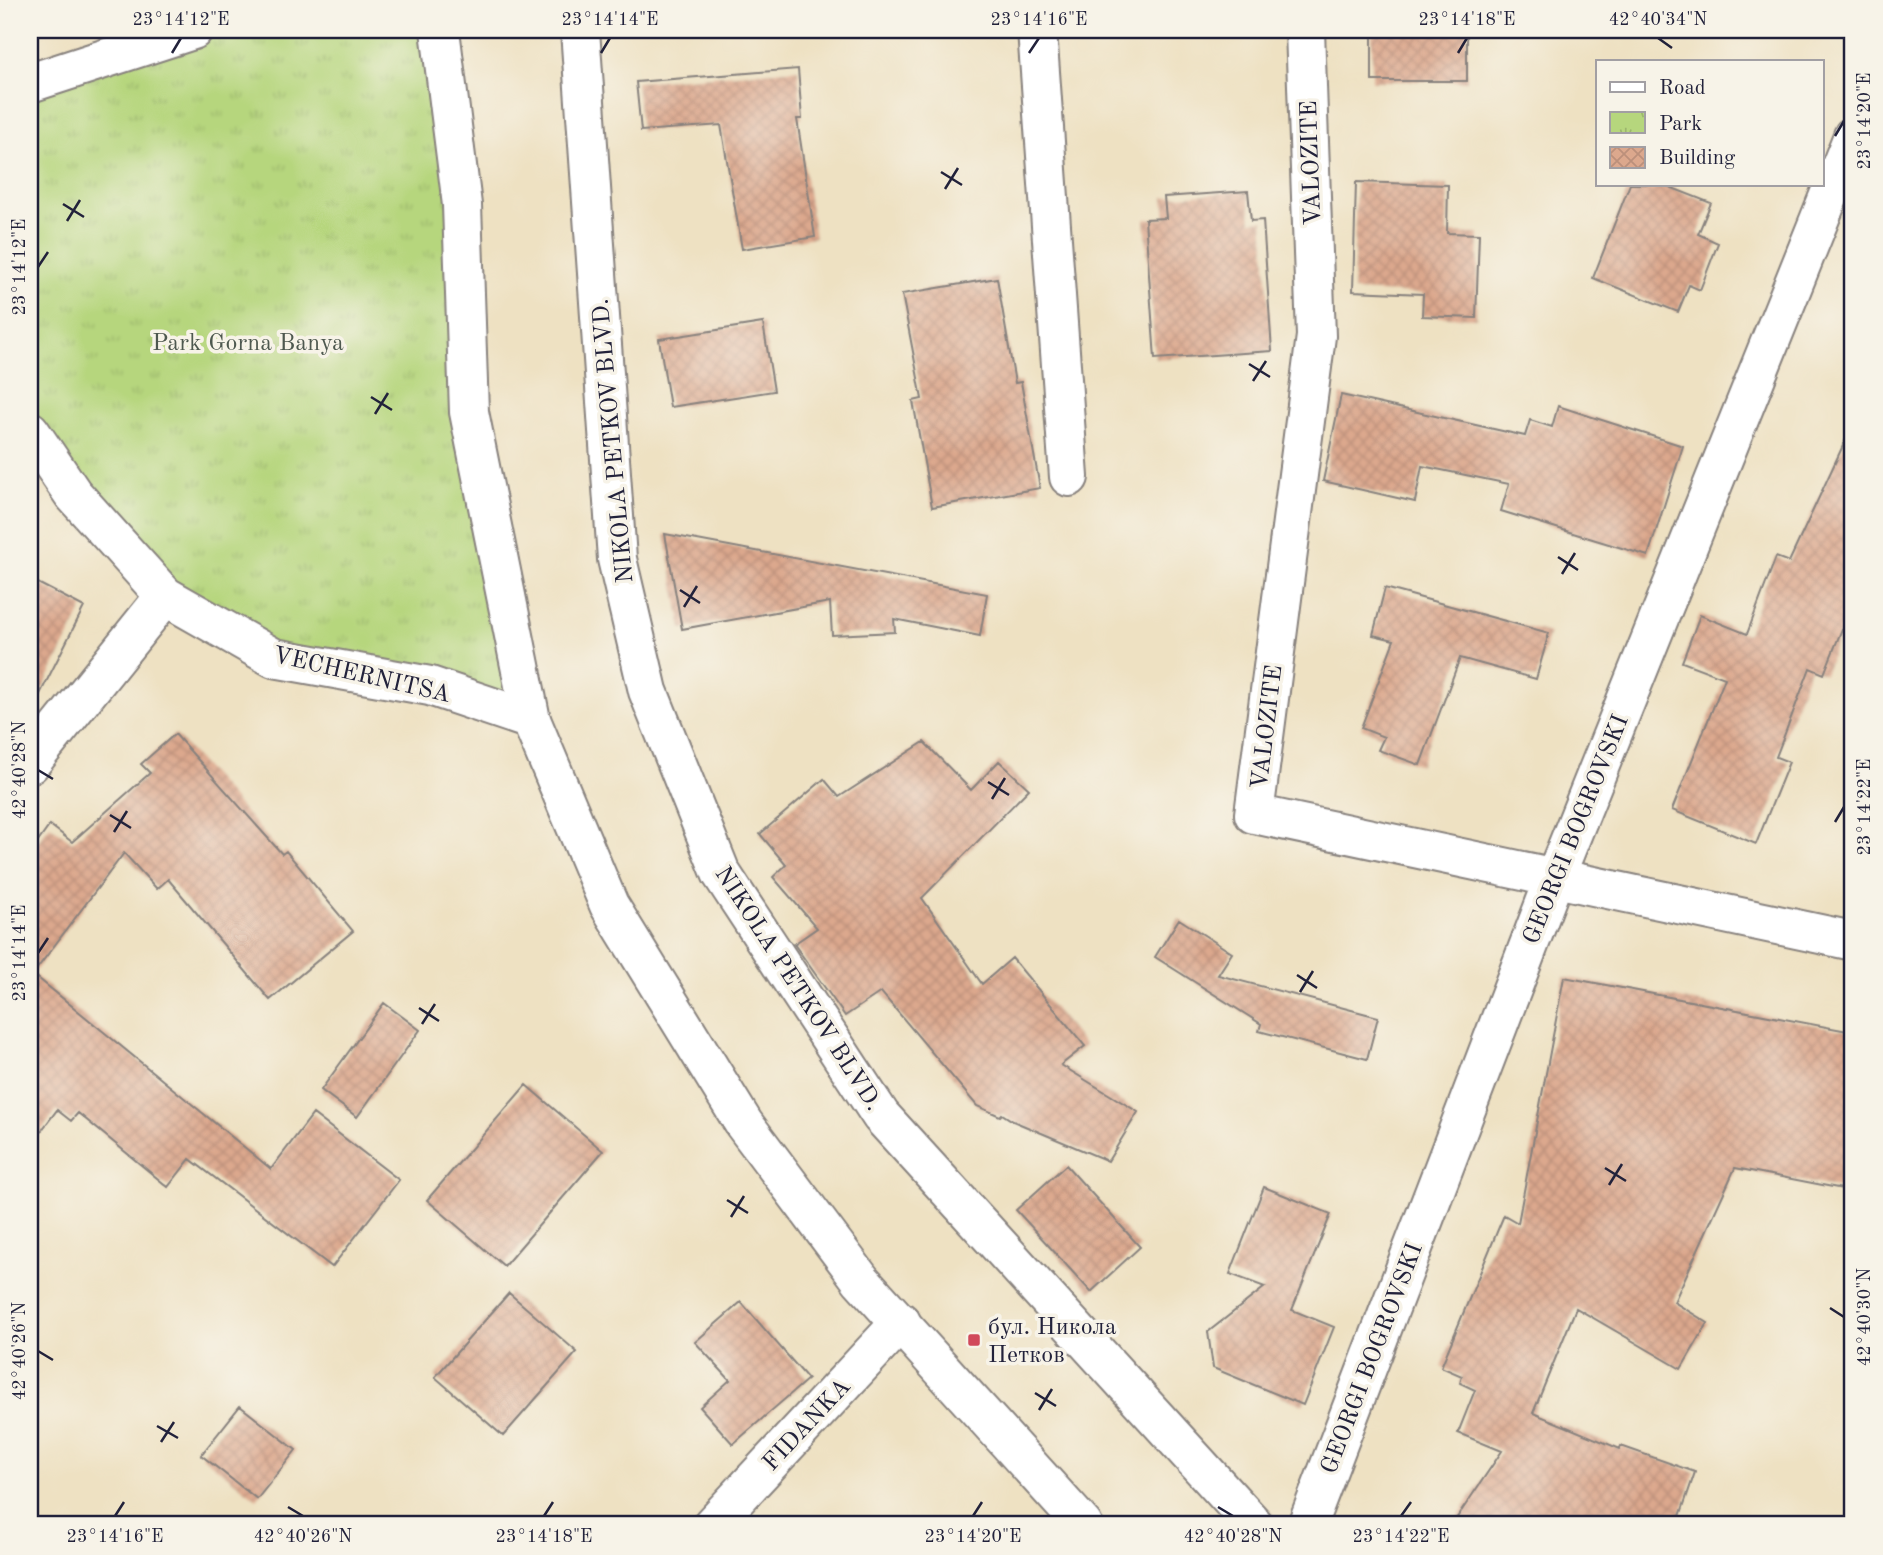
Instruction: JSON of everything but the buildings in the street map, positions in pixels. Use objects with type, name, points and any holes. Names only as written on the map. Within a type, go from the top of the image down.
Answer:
[{"type":"street","points":[[30,83],[193,30]]},
{"type":"street","points":[[440,30],[462,205],[470,412],[531,720],[610,905],[744,1124],[861,1280],[1083,1525]]},
{"type":"street","name":"NIKOLA PETKOV BLVD.","points":[[580,30],[617,559],[648,691],[721,873],[881,1116],[1254,1525]]},
{"type":"street","points":[[1037,30],[1069,477]]},
{"type":"street","name":"VALOZITE","points":[[1305,30],[1316,336],[1254,814],[1853,941]]},
{"type":"street","name":"GEORGI BOGROVSKI","points":[[1307,1525],[1555,877],[1853,136]]},
{"type":"street","name":"VECHERNITSA","points":[[30,431],[73,494],[165,596],[274,658],[430,686],[531,720]]},
{"type":"street","points":[[30,764],[165,596]]},
{"type":"street","name":"FIDANKA","points":[[712,1525],[901,1322]]},
{"type":"green space","name":"Park Gorna Banya","points":[[193,30],[440,30],[469,412],[531,720],[274,658],[165,596],[30,431],[30,83]]},
{"type":"place","name":"бул. Никола Петков","points":[[974,1340]]}]
